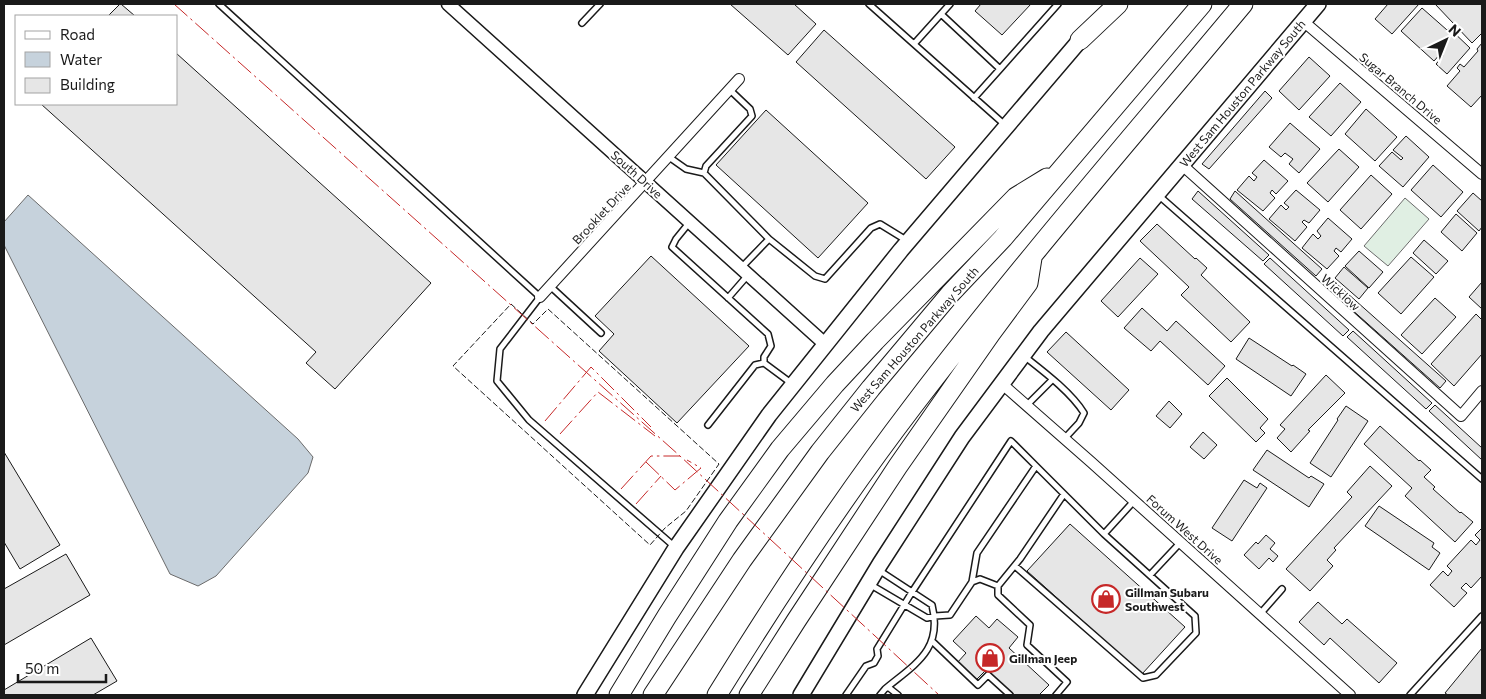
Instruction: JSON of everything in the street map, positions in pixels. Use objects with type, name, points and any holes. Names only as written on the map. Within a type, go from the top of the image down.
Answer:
[{"type":"highway","points":[[1080,40],[1118,4]]},
{"type":"highway","name":"West Sam Houston Parkway South","points":[[653,695],[742,560],[820,452],[950,294],[1003,238],[1202,4]]},
{"type":"highway","points":[[717,695],[766,615],[826,526],[913,406],[1032,256],[1242,4]]},
{"type":"highway","points":[[620,695],[667,616],[728,521],[780,449],[835,384],[875,341],[1016,197],[1062,169]]},
{"type":"highway","points":[[749,695],[806,604],[898,466],[982,344],[1028,283],[1032,256]]},
{"type":"main road","points":[[585,695],[676,548],[769,415],[908,241],[1111,4]]},
{"type":"main road","name":"West Sam Houston Parkway South","points":[[801,695],[877,569],[962,438],[1002,383],[1041,331],[1318,4]]},
{"type":"street","name":"South Drive","points":[[448,4],[825,344]]},
{"type":"street","name":"Sugar Branch Drive","points":[[1303,21],[1482,174]]},
{"type":"street","name":"Brooklet Drive","points":[[540,297],[740,79]]},
{"type":"street","name":"Wicklow","points":[[1181,164],[1461,416],[1482,391]]},
{"type":"street","name":"Forum West Drive","points":[[1002,383],[1135,500],[1350,695]]},
{"type":"lane","points":[[219,4],[540,297],[500,349],[497,382],[529,420],[676,548]]},
{"type":"lane","points":[[582,23],[600,4]]},
{"type":"lane","points":[[869,4],[1006,126]]},
{"type":"lane","points":[[914,44],[950,4]]},
{"type":"lane","points":[[974,98],[1058,4]]},
{"type":"lane","points":[[940,14],[1000,69]]},
{"type":"lane","points":[[704,173],[706,166],[752,116],[750,108],[730,90]]},
{"type":"lane","points":[[669,157],[686,169],[704,173],[769,239],[815,276],[826,279],[871,228],[880,224],[908,241]]},
{"type":"lane","points":[[1157,194],[1482,479]]},
{"type":"lane","points":[[690,222],[672,247],[768,334],[771,346],[764,357],[764,363]]},
{"type":"lane","points":[[728,298],[769,239]]},
{"type":"lane","points":[[550,286],[601,333]]},
{"type":"lane","points":[[1023,355],[1052,380],[1084,413],[1079,423],[1065,438]]},
{"type":"lane","points":[[708,425],[755,365],[764,363],[793,385]]},
{"type":"lane","points":[[1027,405],[1052,380]]},
{"type":"lane","points":[[846,695],[866,666],[874,663],[878,656],[877,649],[904,604],[1011,442],[1104,534],[1195,616],[1196,633],[1156,675],[1142,678],[1015,566]]},
{"type":"lane","points":[[868,584],[927,618],[950,616],[972,582],[977,553],[1036,466]]},
{"type":"lane","points":[[1056,695],[1067,682],[1027,645],[1030,625],[998,594],[998,586],[1015,566],[1064,494]]},
{"type":"lane","points":[[1104,534],[1135,500]]},
{"type":"lane","points":[[1150,576],[1180,542]]},
{"type":"lane","points":[[877,569],[932,605],[935,616],[933,642],[925,655],[880,695]]},
{"type":"lane","points":[[972,582],[980,579],[998,586]]},
{"type":"lane","points":[[1259,614],[1282,589]]},
{"type":"lane","points":[[1410,695],[1482,616]]},
{"type":"lane","points":[[933,642],[978,685],[988,675],[1010,695]]},
{"type":"lane","points":[[888,686],[898,695]]},
{"type":"green space","points":[[1405,198],[1429,219],[1388,266],[1364,246]]},
{"type":"water","points":[[28,195],[298,439],[313,457],[308,473],[216,576],[198,586],[170,574],[4,245],[4,222]]},
{"type":"building","points":[[121,4],[134,15],[109,15]]},
{"type":"building","points":[[730,4],[794,4],[816,24],[788,55]]},
{"type":"building","points":[[981,4],[1031,4],[1002,35],[975,11]]},
{"type":"building","points":[[1388,4],[1419,4],[1392,34],[1375,19]]},
{"type":"building","points":[[1435,4],[1482,4],[1482,33],[1472,43]]},
{"type":"building","points":[[1422,8],[1447,30],[1449,28],[1470,48],[1447,74],[1436,64],[1443,56],[1441,53],[1434,61],[1401,31]]},
{"type":"building","points":[[824,30],[955,147],[926,179],[796,62]]},
{"type":"building","points":[[1482,43],[1482,95],[1471,107],[1447,86],[1460,71],[1457,68],[1460,64],[1464,67],[1478,51],[1477,49]]},
{"type":"building","points":[[178,55],[431,283],[335,389],[306,363],[316,352],[42,105],[178,105]]},
{"type":"building","points":[[1309,57],[1330,76],[1299,110],[1279,91]]},
{"type":"building","points":[[1340,83],[1361,102],[1331,136],[1309,117]]},
{"type":"building","points":[[1265,91],[1272,98],[1209,169],[1202,164]]},
{"type":"building","points":[[1366,109],[1397,137],[1375,161],[1345,134]]},
{"type":"building","points":[[766,110],[868,203],[818,258],[716,165]]},
{"type":"building","points":[[1290,123],[1320,149],[1299,173],[1289,164],[1293,159],[1285,153],[1281,157],[1269,147]]},
{"type":"building","points":[[1406,136],[1429,157],[1403,187],[1379,166],[1392,152],[1401,160],[1403,158],[1393,150]]},
{"type":"building","points":[[1339,149],[1359,167],[1328,202],[1307,183]]},
{"type":"building","points":[[1264,160],[1288,181],[1276,194],[1272,190],[1270,193],[1275,198],[1263,211],[1237,190],[1249,176],[1254,181],[1257,177],[1252,173]]},
{"type":"building","points":[[1433,165],[1463,192],[1441,217],[1411,190]]},
{"type":"building","points":[[1371,175],[1392,194],[1361,229],[1340,210]]},
{"type":"building","points":[[1296,190],[1320,210],[1309,223],[1304,220],[1302,222],[1307,227],[1295,241],[1269,219],[1281,205],[1286,210],[1289,207],[1284,203]]},
{"type":"building","points":[[1198,191],[1269,255],[1263,261],[1192,199]]},
{"type":"building","points":[[1235,191],[1322,269],[1316,276],[1230,199]]},
{"type":"building","points":[[1473,193],[1482,201],[1482,227],[1479,231],[1457,211]]},
{"type":"building","points":[[1456,214],[1477,233],[1462,251],[1441,232]]},
{"type":"building","points":[[1328,218],[1352,239],[1341,252],[1336,248],[1334,251],[1339,256],[1327,269],[1302,248],[1313,234],[1318,239],[1321,236],[1317,231]]},
{"type":"building","points":[[1157,224],[1207,268],[1201,275],[1250,322],[1231,342],[1181,295],[1189,287],[1140,241]]},
{"type":"building","points":[[1424,240],[1448,261],[1436,274],[1413,253]]},
{"type":"building","points":[[1359,251],[1383,272],[1369,288],[1345,266]]},
{"type":"building","points":[[651,256],[749,346],[677,423],[599,351],[614,334],[595,316]]},
{"type":"building","points":[[1411,257],[1434,277],[1401,314],[1378,293]]},
{"type":"building","points":[[1140,258],[1158,274],[1118,317],[1101,301]]},
{"type":"building","points":[[1270,258],[1349,330],[1343,336],[1264,264]]},
{"type":"building","points":[[1344,267],[1368,288],[1359,299],[1335,278]]},
{"type":"building","points":[[1329,277],[1446,381],[1440,388],[1323,284]]},
{"type":"building","points":[[1482,282],[1482,309],[1469,297]]},
{"type":"building","points":[[1435,298],[1456,317],[1422,354],[1401,335]]},
{"type":"building","points":[[1142,308],[1167,331],[1176,321],[1225,366],[1208,385],[1160,341],[1151,351],[1124,328]]},
{"type":"building","points":[[1476,314],[1482,320],[1482,354],[1454,386],[1431,364]]},
{"type":"building","points":[[1353,331],[1432,403],[1426,409],[1347,337]]},
{"type":"building","points":[[1066,332],[1129,390],[1111,410],[1047,352]]},
{"type":"building","points":[[1249,338],[1306,374],[1291,396],[1236,359]]},
{"type":"building","points":[[1326,375],[1345,393],[1308,430],[1310,431],[1291,452],[1277,438],[1285,429],[1280,425]]},
{"type":"building","points":[[1227,378],[1268,419],[1260,428],[1265,433],[1256,442],[1209,396]]},
{"type":"building","points":[[1169,401],[1182,414],[1170,428],[1156,416]]},
{"type":"building","points":[[1435,405],[1482,448],[1482,460],[1429,411]]},
{"type":"building","points":[[1346,406],[1368,421],[1331,477],[1310,463]]},
{"type":"building","points":[[1380,426],[1431,470],[1424,477],[1435,487],[1433,489],[1473,522],[1455,542],[1405,496],[1412,488],[1364,444]]},
{"type":"building","points":[[1203,432],[1217,445],[1204,459],[1190,447]]},
{"type":"building","points":[[1267,450],[1309,478],[1311,476],[1324,484],[1309,507],[1253,470]]},
{"type":"building","points":[[4,452],[60,545],[20,569],[4,542]]},
{"type":"building","points":[[1370,466],[1392,486],[1334,548],[1336,550],[1327,560],[1333,566],[1310,591],[1286,569],[1352,497],[1347,492]]},
{"type":"building","points":[[1244,480],[1257,488],[1260,483],[1267,488],[1232,541],[1212,528]]},
{"type":"building","points":[[1379,506],[1434,543],[1432,547],[1440,553],[1429,570],[1365,526]]},
{"type":"building","name":"Gillman Subaru Southwest","points":[[1070,524],[1185,627],[1142,674],[1027,571]]},
{"type":"building","points":[[1482,528],[1482,576],[1471,588],[1466,583],[1461,588],[1467,593],[1454,607],[1430,585],[1443,571],[1448,576],[1452,571],[1447,566],[1471,540],[1476,545],[1480,540],[1475,535]]},
{"type":"building","points":[[1266,535],[1275,543],[1270,549],[1278,556],[1273,562],[1269,558],[1259,569],[1244,555],[1256,542],[1258,544]]},
{"type":"building","points":[[66,554],[90,595],[4,645],[4,589]]},
{"type":"building","points":[[1318,602],[1342,624],[1347,619],[1397,663],[1379,683],[1330,638],[1324,645],[1299,622]]},
{"type":"building","name":"Gillman Jeep","points":[[976,616],[989,628],[997,619],[1018,637],[1009,648],[1049,685],[1039,695],[1014,695],[986,670],[976,680],[957,663],[966,653],[953,641]]},
{"type":"building","points":[[91,638],[117,681],[93,695],[4,695],[4,690]]},
{"type":"building","points":[[1482,648],[1482,695],[1448,695],[1445,693]]},
{"type":"fence","points":[[511,304],[533,324],[548,309],[719,464],[686,511],[665,528],[650,545],[453,366],[511,304]]},
{"type":"power","points":[[174,4],[680,456],[939,695]]},
{"type":"power","points":[[545,421],[591,367],[651,427]]},
{"type":"power","points":[[560,434],[598,392],[655,436]]},
{"type":"power","points":[[621,489],[651,456],[680,456]]},
{"type":"power","points":[[646,462],[675,490],[701,468],[687,460]]},
{"type":"power","points":[[636,504],[661,476]]},
{"type":"place","name":"Gillman Subaru Southwest","points":[[1106,599]]},
{"type":"place","name":"Gillman Jeep","points":[[990,658]]}]
